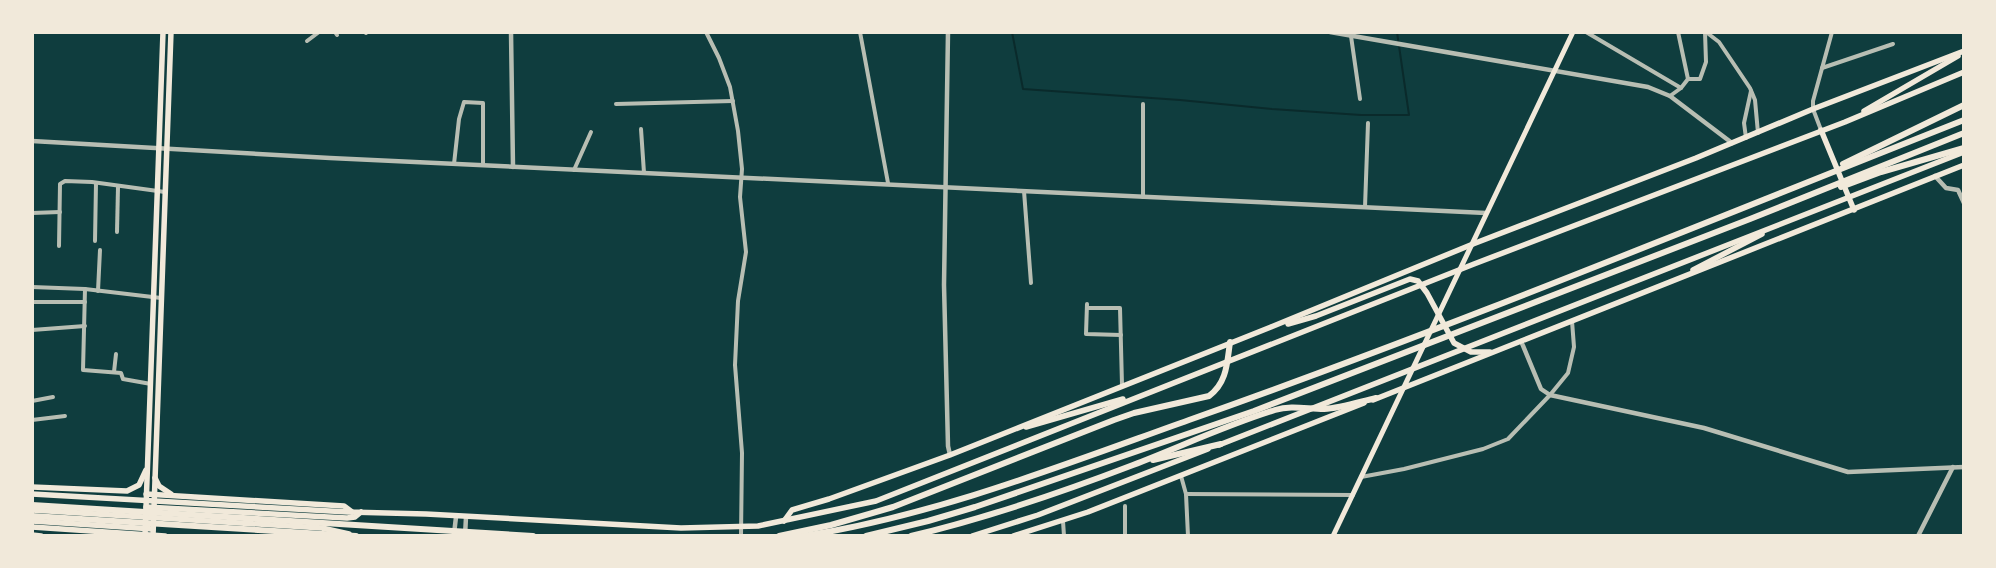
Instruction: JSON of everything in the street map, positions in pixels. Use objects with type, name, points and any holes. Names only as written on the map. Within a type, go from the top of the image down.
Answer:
[{"type":"highway","points":[[1790,189],[1964,106]]},
{"type":"highway","points":[[804,536],[881,521],[926,509],[1097,453],[1249,399],[1430,330],[1964,120]]},
{"type":"highway","points":[[866,536],[974,507],[1245,414],[1750,219],[1964,133]]},
{"type":"highway","points":[[1750,219],[1880,172],[1964,148]]},
{"type":"highway","points":[[779,536],[831,525],[893,507],[1114,420],[1143,411],[1209,396],[1222,382],[1230,342]]},
{"type":"highway","points":[[912,536],[957,525],[1052,495],[1251,418],[1286,408],[1326,408],[1376,398]]},
{"type":"highway","points":[[1135,464],[1221,444]]},
{"type":"highway","points":[[32,505],[533,536]]},
{"type":"highway","points":[[32,516],[354,536]]},
{"type":"main road","points":[[145,536],[163,32]]},
{"type":"main road","points":[[32,522],[145,528],[153,532],[171,32]]},
{"type":"main road","points":[[1333,536],[1573,32]]},
{"type":"main road","points":[[784,521],[792,510],[829,500],[950,455],[1473,244],[1732,144],[1813,109],[1964,52]]},
{"type":"main road","points":[[1845,122],[1964,52]]},
{"type":"main road","points":[[32,494],[681,528],[758,526],[876,501],[1573,226],[1845,122],[1964,72]]},
{"type":"main road","points":[[1821,130],[1854,210]]},
{"type":"main road","points":[[972,536],[1046,512],[1964,153]]},
{"type":"main road","points":[[1013,536],[1063,520],[1182,476],[1964,166]]},
{"type":"main road","points":[[1661,286],[1756,238],[1770,228]]},
{"type":"main road","points":[[1271,327],[1316,316],[1410,279],[1418,281],[1454,343],[1471,352],[1495,351]]},
{"type":"main road","points":[[998,435],[1149,392]]},
{"type":"main road","points":[[32,487],[127,491],[139,485],[147,468]]},
{"type":"main road","points":[[155,476],[159,486],[172,495]]},
{"type":"main road","points":[[146,494],[344,506],[352,512]]},
{"type":"main road","points":[[146,507],[347,518],[355,517],[361,512]]},
{"type":"main road","points":[[32,510],[322,528],[354,536]]},
{"type":"main road","points":[[32,528],[165,536]]},
{"type":"main road","points":[[32,535],[40,536]]},
{"type":"street","points":[[307,41],[319,32]]},
{"type":"street","points":[[511,32],[513,167]]},
{"type":"street","points":[[706,32],[726,74],[733,101],[742,178],[740,197],[746,252],[738,301],[735,365],[742,453],[742,536]]},
{"type":"street","points":[[860,32],[888,183]]},
{"type":"street","points":[[948,32],[944,284],[948,446],[950,455]]},
{"type":"street","points":[[1330,32],[1648,87],[1670,96],[1732,144]]},
{"type":"street","points":[[1586,32],[1680,88]]},
{"type":"street","points":[[1678,32],[1688,78]]},
{"type":"street","points":[[1688,78],[1700,79],[1706,62],[1705,32]]},
{"type":"street","points":[[1705,32],[1719,42],[1751,91],[1755,100],[1758,133]]},
{"type":"street","points":[[1821,130],[1813,109],[1832,32]]},
{"type":"street","points":[[1351,36],[1360,99]]},
{"type":"street","points":[[1822,68],[1893,44]]},
{"type":"street","points":[[1670,96],[1688,78]]},
{"type":"street","points":[[1746,138],[1744,123],[1751,91]]},
{"type":"street","points":[[616,104],[733,101]]},
{"type":"street","points":[[454,164],[459,119],[464,102],[483,103],[483,165]]},
{"type":"street","points":[[1143,104],[1143,196]]},
{"type":"street","points":[[1365,207],[1368,123]]},
{"type":"street","points":[[642,128],[644,173]]},
{"type":"street","points":[[574,170],[590,132]]},
{"type":"street","points":[[32,141],[513,167],[888,183],[1486,213]]},
{"type":"street","points":[[1935,176],[1946,188],[1961,190],[1964,203]]},
{"type":"street","points":[[59,246],[60,184],[65,181],[165,192]]},
{"type":"street","points":[[94,241],[96,183]]},
{"type":"street","points":[[117,232],[118,186]]},
{"type":"street","points":[[1024,191],[1031,283]]},
{"type":"street","points":[[32,213],[60,212]]},
{"type":"street","points":[[98,291],[100,250]]},
{"type":"street","points":[[32,287],[85,289],[161,298]]},
{"type":"street","points":[[85,289],[83,370],[121,373],[123,379],[151,384]]},
{"type":"street","points":[[32,302],[85,302]]},
{"type":"street","points":[[1121,335],[1086,334],[1087,306],[1120,308],[1121,335],[1122,385]]},
{"type":"street","points":[[1360,477],[1404,469],[1483,449],[1508,439],[1568,373],[1574,347],[1572,321]]},
{"type":"street","points":[[32,330],[85,326]]},
{"type":"street","points":[[1521,341],[1541,389],[1550,395],[1704,428],[1848,472],[1964,467]]},
{"type":"street","points":[[114,372],[116,354]]},
{"type":"street","points":[[32,401],[53,397]]},
{"type":"street","points":[[32,420],[65,416]]},
{"type":"street","points":[[1918,536],[1953,467]]},
{"type":"street","points":[[1182,476],[1186,494],[1188,536]]},
{"type":"street","points":[[1186,494],[1353,495]]},
{"type":"street","points":[[1125,506],[1125,536]]},
{"type":"street","points":[[455,535],[456,517]]},
{"type":"street","points":[[466,517],[466,536]]},
{"type":"street","points":[[1063,520],[1064,536]]},
{"type":"waterway","points":[[1012,32],[1023,89],[1361,115],[1409,115],[1397,32]]}]
